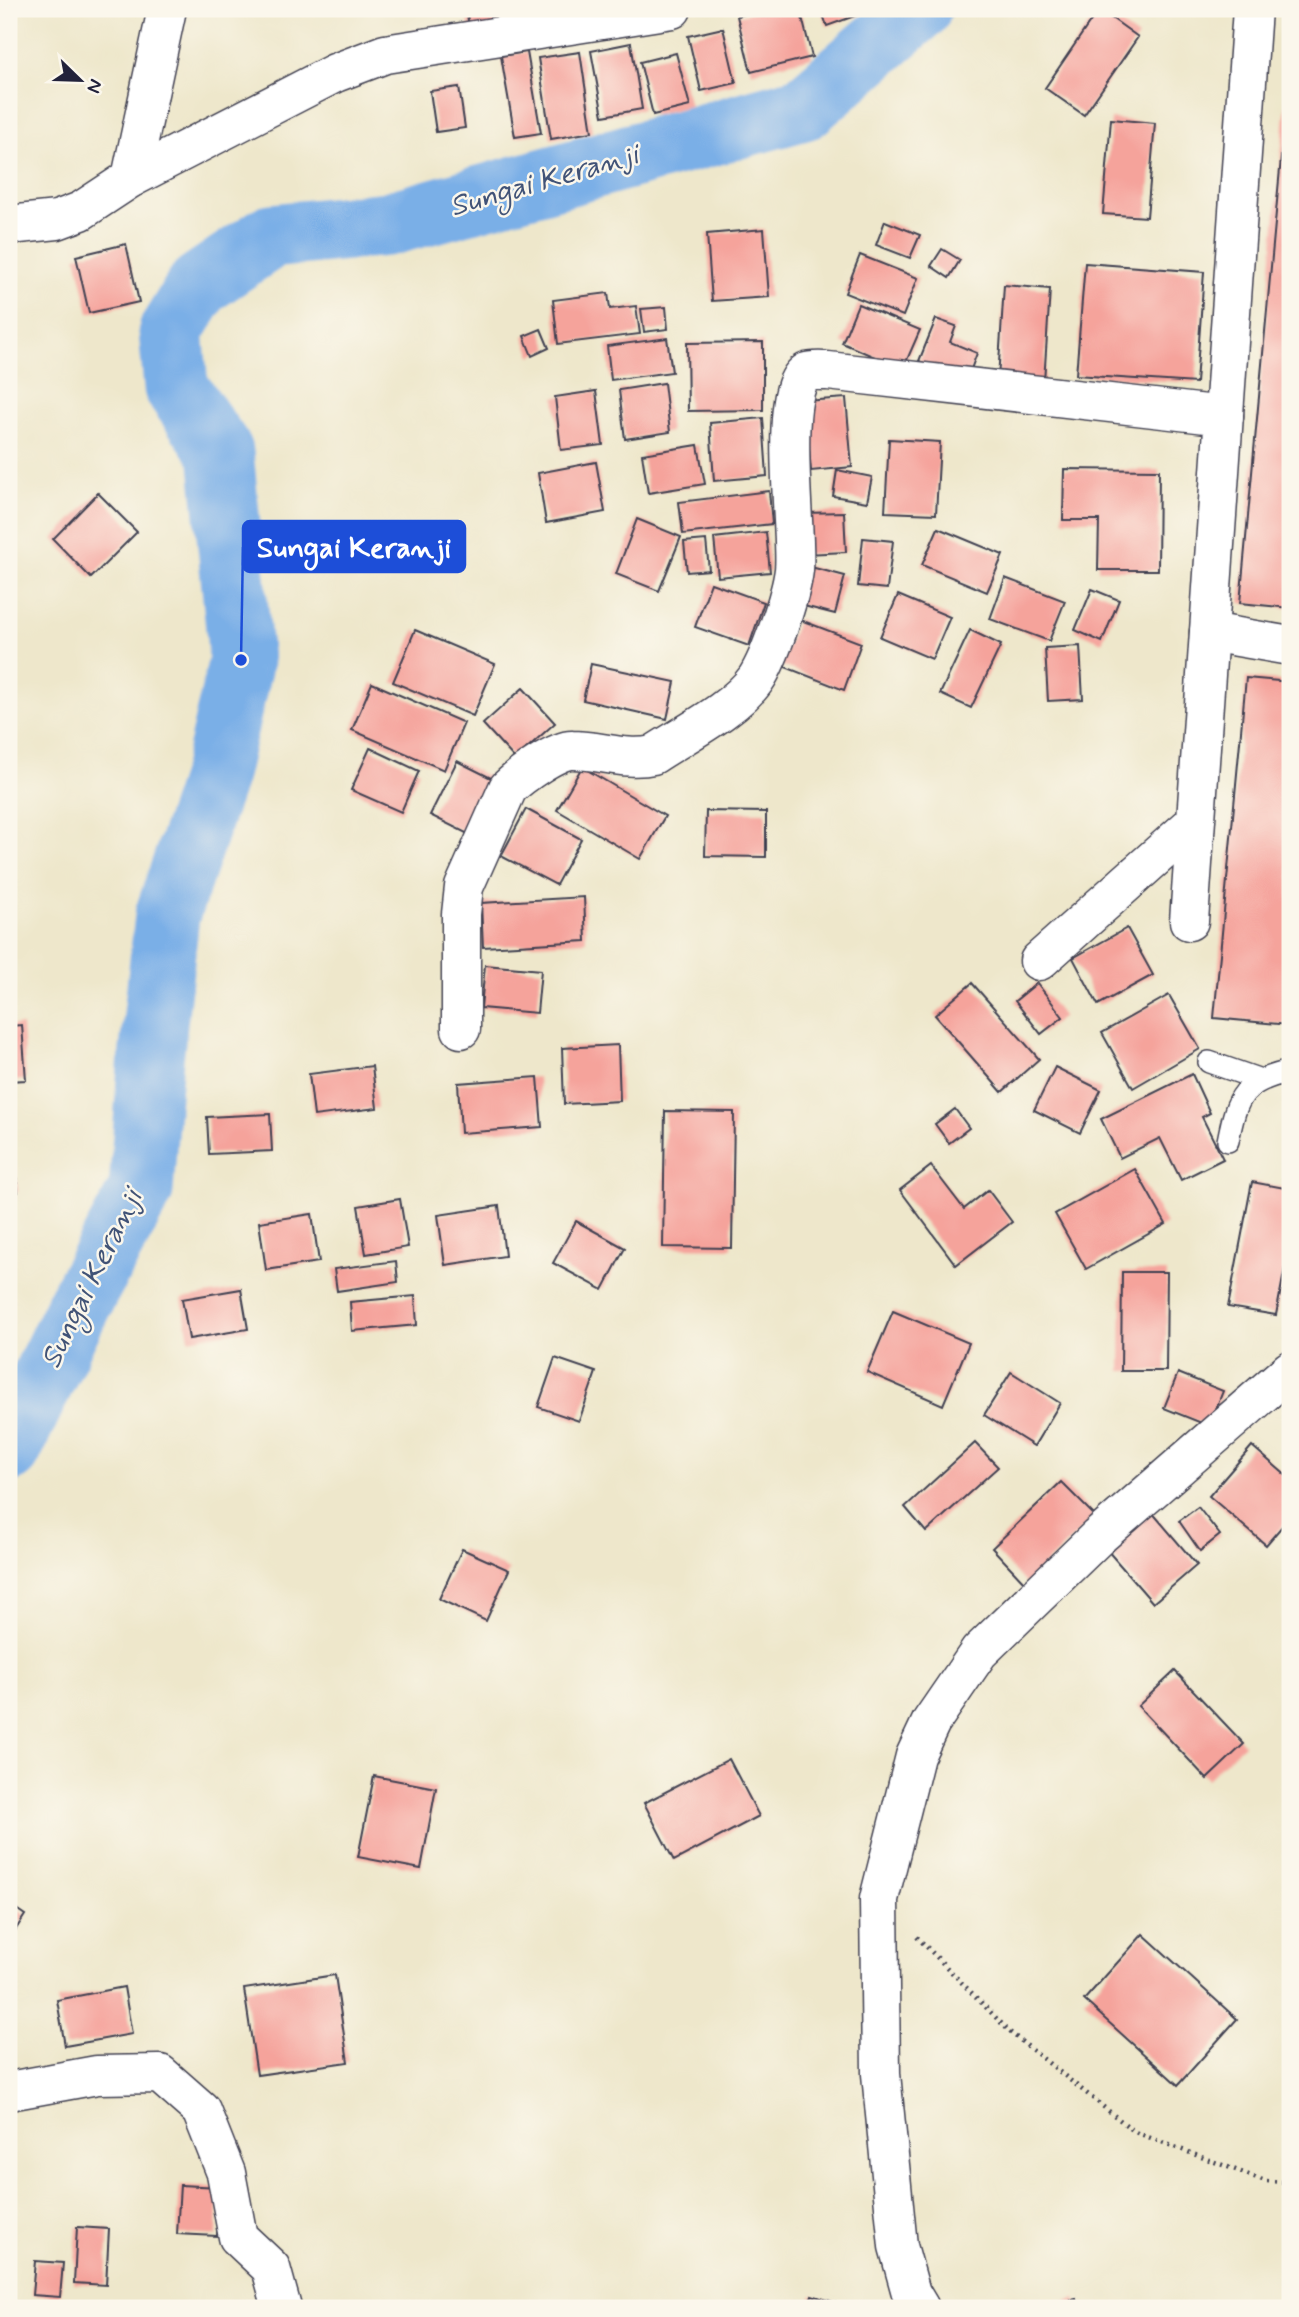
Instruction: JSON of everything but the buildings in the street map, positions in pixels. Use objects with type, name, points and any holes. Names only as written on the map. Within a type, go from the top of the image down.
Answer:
[{"type":"street","points":[[131,178],[167,9]]},
{"type":"street","points":[[9,225],[57,220],[81,211],[131,178],[335,72],[385,54],[672,9]]},
{"type":"street","points":[[1189,921],[1252,9]]},
{"type":"street","points":[[461,1029],[461,914],[464,887],[508,788],[520,776],[569,749],[639,758],[653,755],[736,699],[755,680],[771,649],[794,570],[790,405],[801,378],[808,372],[828,371],[1224,416]]},
{"type":"street","points":[[1209,632],[1290,646]]},
{"type":"street","points":[[1039,961],[1195,822]]},
{"type":"street","points":[[920,2308],[911,2293],[898,2246],[881,2074],[879,1899],[915,1756],[931,1721],[979,1652],[1098,1537],[1290,1370]]},
{"type":"street","points":[[9,2091],[97,2075],[160,2074],[201,2110],[226,2173],[238,2237],[271,2267],[282,2308]]},
{"type":"lane","points":[[1209,1062],[1258,1079],[1290,1071]]},
{"type":"lane","points":[[1228,1141],[1234,1107],[1258,1079]]},
{"type":"path","points":[[879,1899],[1011,2033],[1135,2132],[1265,2181],[1290,2182]]},
{"type":"waterway","name":"Sungai Keranji","points":[[9,1450],[79,1304],[141,1190],[150,1068],[167,916],[215,774],[241,660],[221,452],[176,387],[171,331],[199,285],[271,236],[387,224],[804,108],[919,9]]},
{"type":"place","name":"Sungai Keranji","points":[[241,660]]}]
